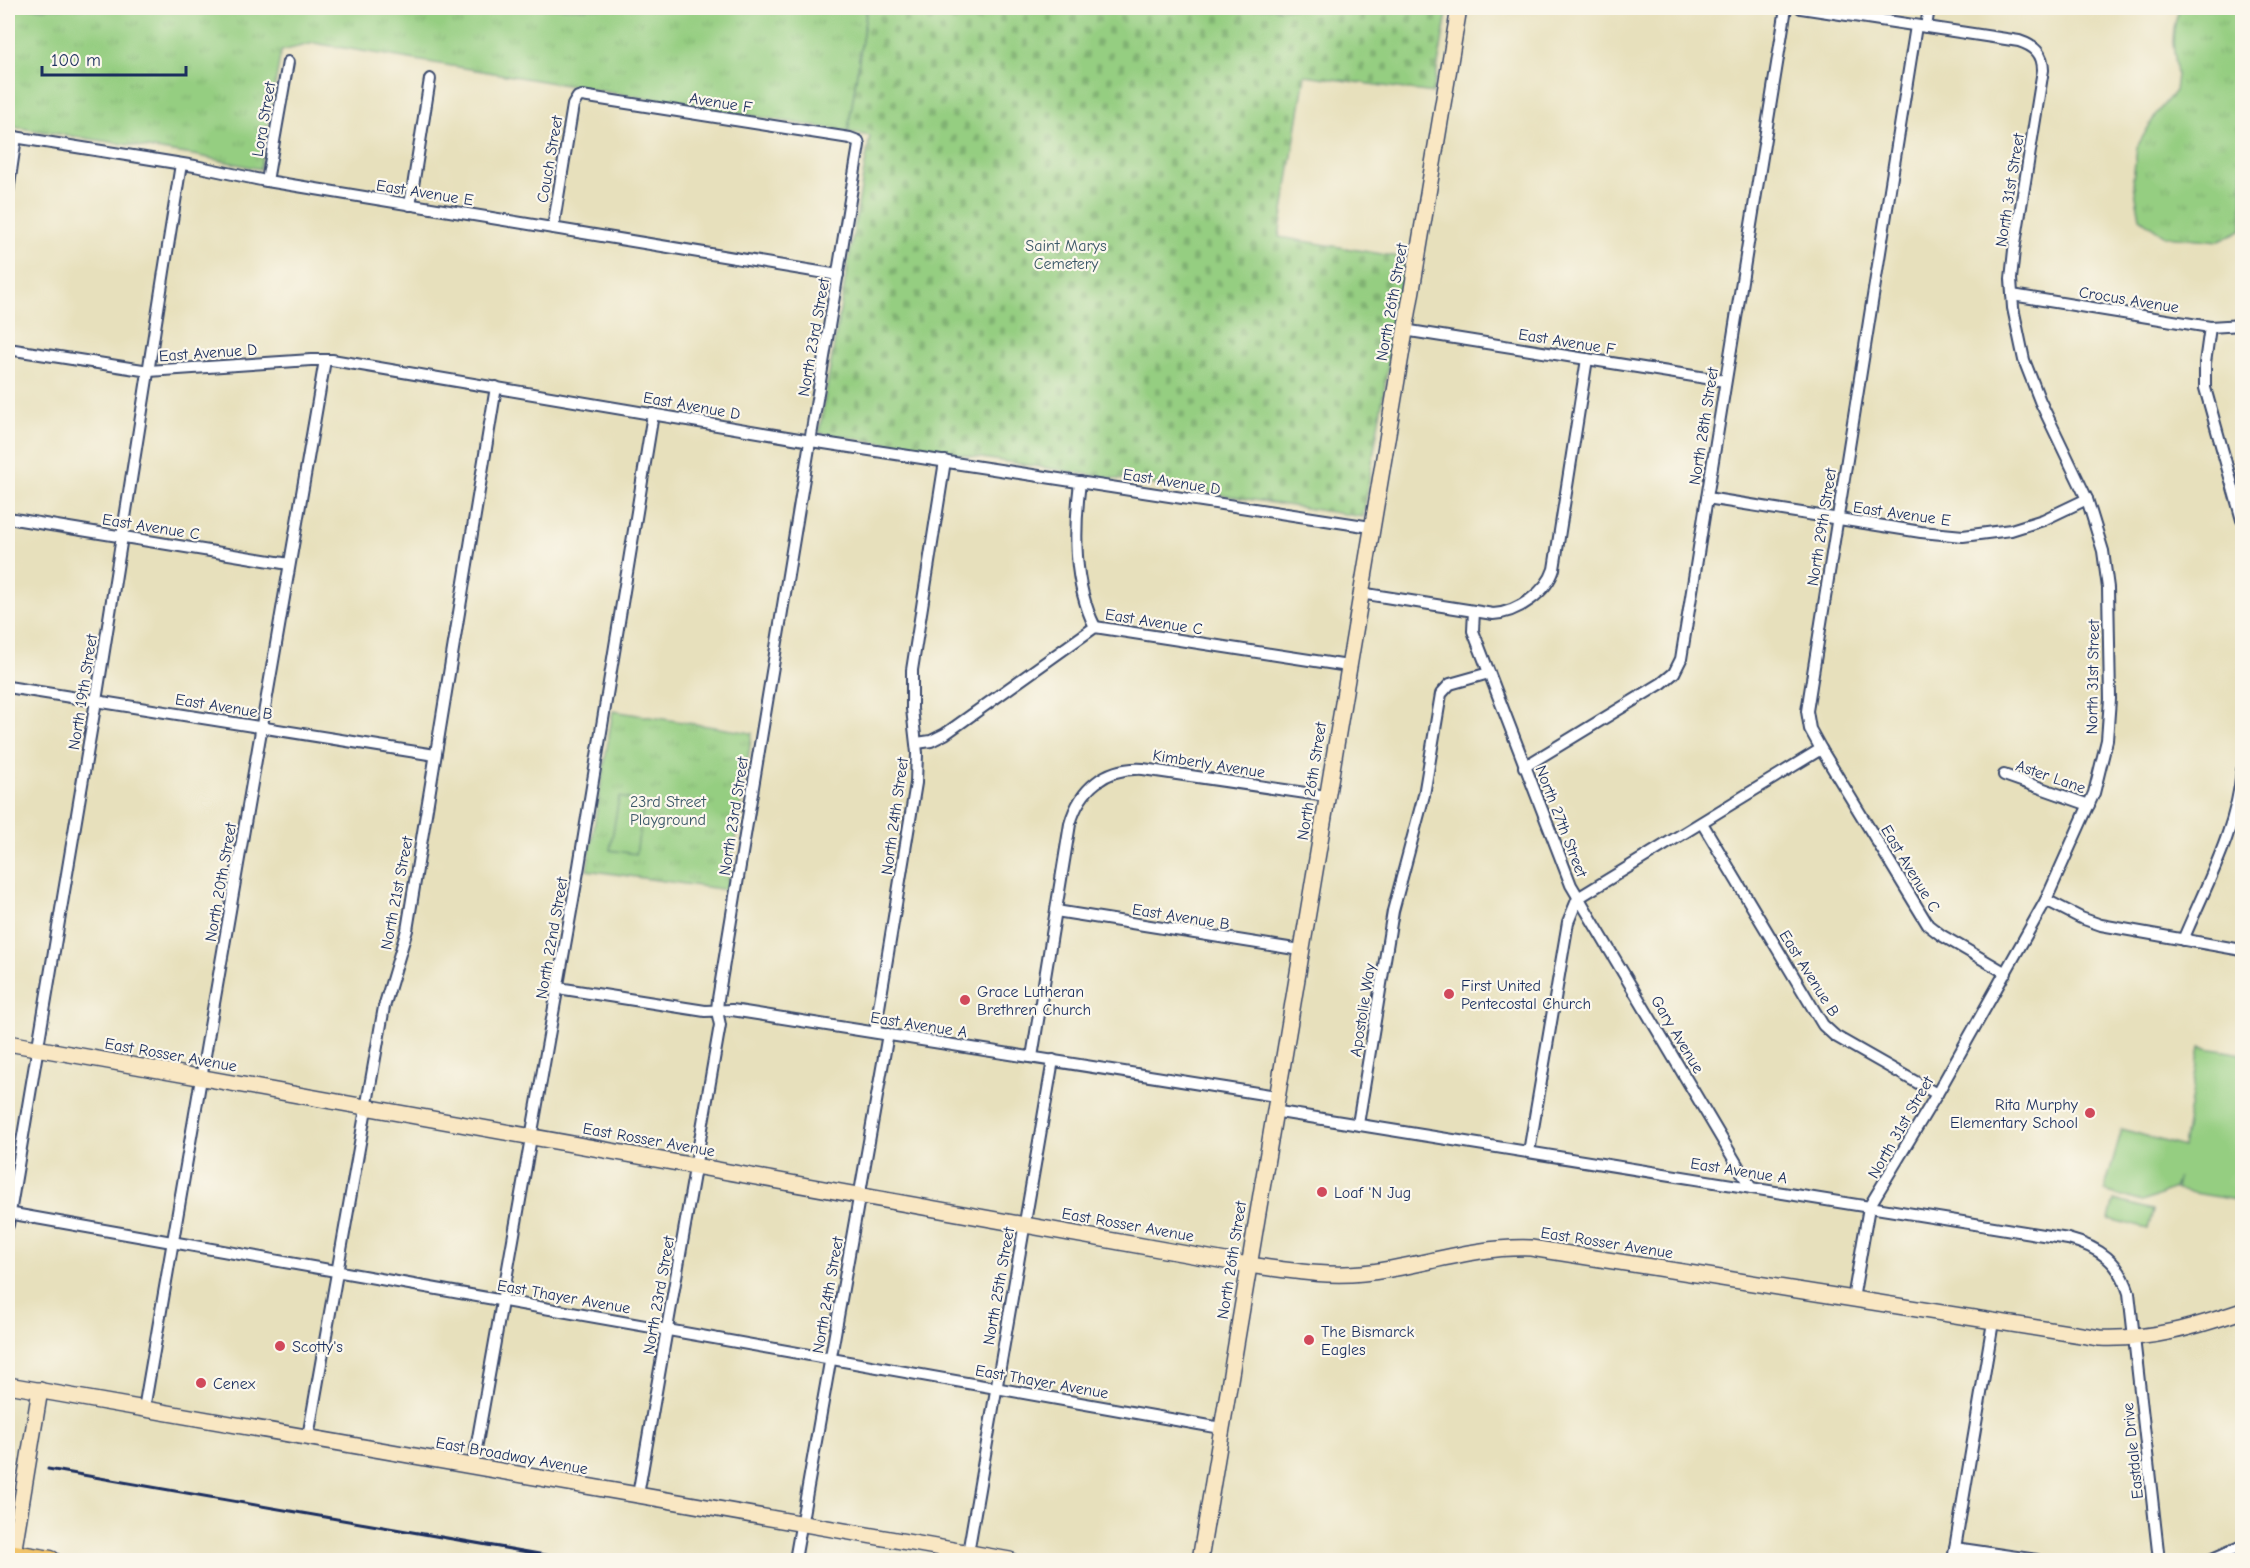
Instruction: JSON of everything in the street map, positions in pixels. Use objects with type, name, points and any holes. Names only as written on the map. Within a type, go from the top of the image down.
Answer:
[{"type":"main road","points":[[11,1556],[51,1560]]},
{"type":"street","name":"North 26th Street","points":[[1200,1560],[1459,8]]},
{"type":"street","name":"North 28th Street","points":[[1524,766],[1662,683],[1674,673],[1683,651],[1786,8]]},
{"type":"street","points":[[1801,8],[1814,8],[1921,26]]},
{"type":"street","name":"North 29th Street","points":[[1821,749],[1810,729],[1807,711],[1837,519],[1921,26],[1929,8]]},
{"type":"street","name":"North 31st Street","points":[[1854,1299],[1869,1207],[2006,973],[2046,900],[2089,805],[2105,754],[2110,699],[2107,575],[2100,537],[2087,499],[2028,370],[2016,329],[2012,295],[2014,250],[2043,70],[2039,52],[2019,42],[1921,26]]},
{"type":"street","name":"Lora Street","points":[[267,181],[288,62]]},
{"type":"street","points":[[410,205],[430,79]]},
{"type":"street","name":"Avenue F","points":[[578,97],[598,98],[858,141]]},
{"type":"street","name":"Couch Street","points":[[553,228],[573,105],[578,97]]},
{"type":"street","points":[[8,192],[12,136]]},
{"type":"street","name":"East Avenue E","points":[[12,136],[267,181],[838,275]]},
{"type":"street","name":"North 23rd Street","points":[[638,1495],[720,1025],[717,1011],[859,149],[858,141]]},
{"type":"street","name":"North 19th Street","points":[[8,1225],[96,701],[181,164]]},
{"type":"street","name":"Crocus Avenue","points":[[2012,295],[2210,327],[2242,325]]},
{"type":"street","points":[[2210,327],[2205,363],[2205,388],[2242,520]]},
{"type":"street","name":"East Avenue F","points":[[1404,330],[1725,381]]},
{"type":"street","name":"East Avenue D","points":[[8,349],[149,371],[325,360],[811,441],[1371,527]]},
{"type":"street","points":[[1360,593],[1493,614],[1509,611],[1548,584],[1554,569],[1587,359]]},
{"type":"street","name":"North 20th Street","points":[[144,1408],[325,360]]},
{"type":"street","name":"North 21st Street","points":[[308,1437],[384,1007],[407,930],[496,387]]},
{"type":"street","name":"North 22nd Street","points":[[473,1466],[558,988],[653,414]]},
{"type":"street","name":"North 24th Street","points":[[875,1032],[916,783],[917,743],[912,709],[912,670],[945,461]]},
{"type":"street","points":[[1080,482],[1076,542],[1081,580],[1095,627]]},
{"type":"street","name":"East Avenue E","points":[[1707,498],[1941,535],[1979,536],[2027,526],[2087,499]]},
{"type":"street","name":"East Avenue C","points":[[8,518],[289,564]]},
{"type":"street","name":"North 27th Street","points":[[1474,611],[1473,631],[1524,766],[1578,898],[1568,922],[1529,1152]]},
{"type":"street","name":"East Avenue C","points":[[917,743],[931,741],[945,734],[1095,627],[1348,666]]},
{"type":"street","name":"Apostolie Way","points":[[1358,1124],[1396,900],[1426,785],[1443,690],[1450,684],[1489,673]]},
{"type":"street","name":"East Avenue B","points":[[8,687],[435,755]]},
{"type":"street","points":[[1578,898],[1821,749]]},
{"type":"street","name":"East Avenue C","points":[[1821,749],[1928,925],[2006,973]]},
{"type":"street","name":"Kimberly Avenue","points":[[1056,911],[1073,814],[1090,786],[1109,774],[1132,768],[1326,796]]},
{"type":"street","points":[[2183,940],[2239,813],[2242,770]]},
{"type":"street","name":"Aster Lane","points":[[2004,775],[2089,805]]},
{"type":"street","name":"East Avenue B","points":[[1702,823],[1823,1025],[1835,1036],[1936,1094]]},
{"type":"street","name":"Gary Avenue","points":[[1578,898],[1751,1188]]},
{"type":"street","points":[[2046,900],[2090,921],[2242,950]]},
{"type":"street","points":[[1032,1057],[1056,911]]},
{"type":"street","name":"East Avenue B","points":[[1056,911],[1301,950]]},
{"type":"street","name":"East Avenue A","points":[[558,988],[705,1011],[732,1010],[1053,1060],[1275,1104],[1358,1124],[2068,1239],[2092,1246],[2112,1261],[2126,1283],[2135,1338]]},
{"type":"street","name":"North 24th Street","points":[[795,1560],[888,1034]]},
{"type":"street","name":"East Rosser Avenue","points":[[8,1043],[1248,1265],[1307,1273],[1345,1274],[1396,1268],[1486,1249],[1531,1248],[2087,1337],[2135,1338],[2177,1332],[2242,1311]]},
{"type":"street","name":"North 25th Street","points":[[968,1553],[1053,1060]]},
{"type":"street","name":"East Thayer Avenue","points":[[9,1213],[1221,1428]]},
{"type":"street","points":[[1953,1560],[1993,1322]]},
{"type":"street","name":"Eastdale Drive","points":[[2135,1338],[2159,1560]]},
{"type":"street","name":"East Broadway Avenue","points":[[8,1384],[1010,1560]]},
{"type":"street","points":[[11,1556],[40,1390]]},
{"type":"street","points":[[2210,1560],[2242,1546]]},
{"type":"street","points":[[1955,1548],[2037,1560]]},
{"type":"green space","points":[[8,8],[867,8],[848,132],[314,43],[281,51],[260,169],[199,156],[8,126]]},
{"type":"green space","name":"Saint Marys Cemetery","points":[[867,8],[1448,8],[1433,93],[1305,75],[1279,237],[1406,258],[1363,517],[819,433],[870,136],[848,132]]},
{"type":"green space","points":[[2179,8],[2242,8],[2242,229],[2220,241],[2165,236],[2140,218],[2133,179],[2137,147],[2156,114],[2175,91],[2177,74],[2173,43]]},
{"type":"green space","name":"23rd Street Playground","points":[[613,711],[752,733],[727,890],[587,870]]},
{"type":"green space","points":[[619,797],[644,802],[636,854],[610,850]]},
{"type":"green space","points":[[2200,1047],[2242,1054],[2242,1201],[2176,1190],[2178,1177],[2174,1189],[2143,1202],[2104,1191],[2122,1129],[2183,1147]]},
{"type":"green space","points":[[2114,1200],[2153,1210],[2148,1229],[2109,1219]]},
{"type":"railway","points":[[48,1469],[574,1560]]},
{"type":"place","name":"First United Pentecostal Church","points":[[1449,994]]},
{"type":"place","name":"Grace Lutheran Brethren Church","points":[[965,1000]]},
{"type":"place","name":"Rita Murphy Elementary School","points":[[2090,1113]]},
{"type":"place","name":"Loaf 'N Jug","points":[[1322,1192]]},
{"type":"place","name":"The Bismarck Eagles","points":[[1309,1340]]},
{"type":"place","name":"Scotty's","points":[[280,1346]]},
{"type":"place","name":"Cenex","points":[[201,1383]]}]
